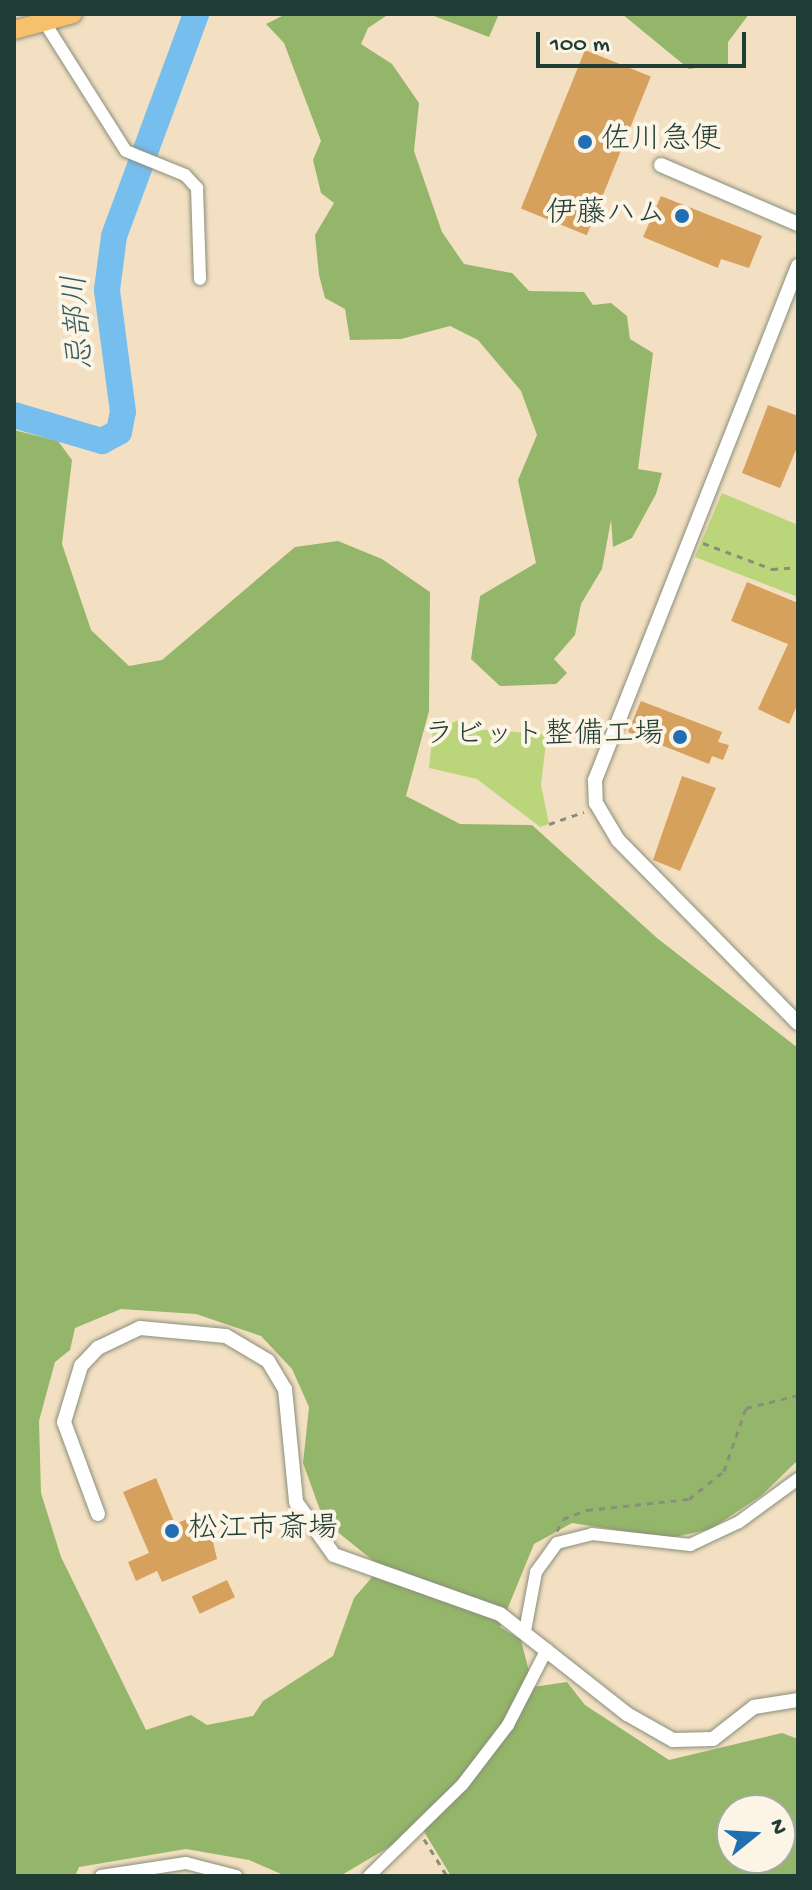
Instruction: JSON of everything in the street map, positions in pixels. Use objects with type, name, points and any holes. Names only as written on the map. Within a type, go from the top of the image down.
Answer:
[{"type":"main road","points":[[14,30],[73,14]]},
{"type":"street","points":[[45,23],[126,151],[152,166],[185,175],[197,188],[200,279]]},
{"type":"street","points":[[661,165],[798,224]]},
{"type":"street","points":[[798,266],[595,780],[596,803],[618,840],[798,1023]]},
{"type":"street","points":[[98,1514],[64,1422],[81,1366],[98,1348],[140,1328],[226,1336],[268,1361],[285,1389],[294,1417],[292,1485],[322,1545],[363,1571],[480,1604],[525,1631],[627,1714],[673,1740],[713,1739],[754,1707],[798,1700]]},
{"type":"street","points":[[525,1631],[536,1572],[557,1543],[592,1534],[690,1545],[739,1522],[798,1479]]},
{"type":"street","points":[[369,1876],[420,1833],[508,1725],[547,1649]]},
{"type":"street","points":[[101,1876],[186,1863],[236,1876]]},
{"type":"path","points":[[695,541],[772,569],[798,567]]},
{"type":"path","points":[[549,824],[588,810]]},
{"type":"path","points":[[557,1543],[563,1519],[587,1510],[663,1507],[706,1489],[724,1471],[746,1408],[798,1395]]},
{"type":"path","points":[[420,1833],[447,1876]]},
{"type":"green space","points":[[286,14],[389,14],[368,28],[361,44],[392,64],[419,103],[414,151],[442,232],[464,264],[512,273],[529,291],[584,292],[593,305],[611,303],[627,316],[630,339],[653,353],[638,469],[662,473],[656,494],[632,538],[613,547],[611,520],[602,569],[581,604],[575,635],[554,659],[567,673],[556,684],[500,686],[471,659],[480,596],[536,563],[518,480],[537,435],[521,391],[478,340],[450,326],[401,339],[350,340],[345,309],[325,298],[319,275],[315,235],[334,203],[321,193],[313,160],[321,141],[284,43],[266,24]]},
{"type":"green space","points":[[429,14],[499,14],[489,37]]},
{"type":"green space","points":[[622,14],[749,14],[728,42],[728,64],[689,69]]},
{"type":"green space","points":[[14,430],[58,441],[72,460],[62,544],[91,630],[129,666],[162,660],[295,547],[338,541],[382,559],[430,592],[429,711],[406,796],[460,824],[532,825],[657,938],[798,1048],[798,1460],[762,1495],[711,1529],[670,1538],[572,1523],[534,1544],[500,1627],[521,1640],[533,1687],[567,1682],[585,1705],[669,1760],[782,1733],[798,1739],[798,1876],[451,1876],[417,1820],[401,1840],[340,1876],[286,1876],[249,1860],[186,1849],[79,1867],[75,1876],[14,1876]],"holes":[[[121,1309],[196,1314],[261,1336],[292,1369],[309,1407],[303,1463],[324,1521],[381,1567],[354,1598],[333,1656],[263,1701],[253,1716],[207,1725],[191,1715],[146,1730],[61,1557],[41,1493],[39,1421],[55,1362],[70,1350],[75,1328]]]},
{"type":"green space","points":[[722,493],[798,525],[798,597],[695,557]]},
{"type":"green space","points":[[461,719],[469,729],[547,734],[541,785],[549,824],[540,827],[477,779],[429,768],[433,731]]},
{"type":"building","name":"佐川急便","points":[[585,50],[651,77],[587,235],[521,209]]},
{"type":"building","name":"伊藤ハム","points":[[661,196],[762,236],[749,268],[721,259],[718,268],[643,237]]},
{"type":"building","points":[[768,405],[798,416],[798,445],[780,488],[742,473]]},
{"type":"building","points":[[747,582],[798,603],[798,703],[789,724],[758,709],[788,644],[731,621]]},
{"type":"building","name":"ラビット整備工場","points":[[641,701],[722,732],[718,742],[729,745],[723,760],[712,756],[709,764],[628,732]]},
{"type":"building","points":[[682,776],[716,788],[680,871],[653,860]]},
{"type":"building","name":"松江市斎場","points":[[156,1478],[175,1524],[197,1515],[204,1532],[210,1529],[217,1559],[162,1582],[157,1571],[136,1581],[128,1562],[149,1553],[123,1492]]},
{"type":"building","points":[[227,1580],[235,1597],[200,1614],[192,1596]]},
{"type":"waterway","name":"忌部川","points":[[14,415],[102,441],[119,432],[123,412],[107,290],[114,236],[196,14]]},
{"type":"place","name":"佐川急便","points":[[585,142]]},
{"type":"place","name":"伊藤ハム","points":[[682,216]]},
{"type":"place","name":"ラビット整備工場","points":[[680,737]]},
{"type":"place","name":"松江市斎場","points":[[172,1531]]}]
